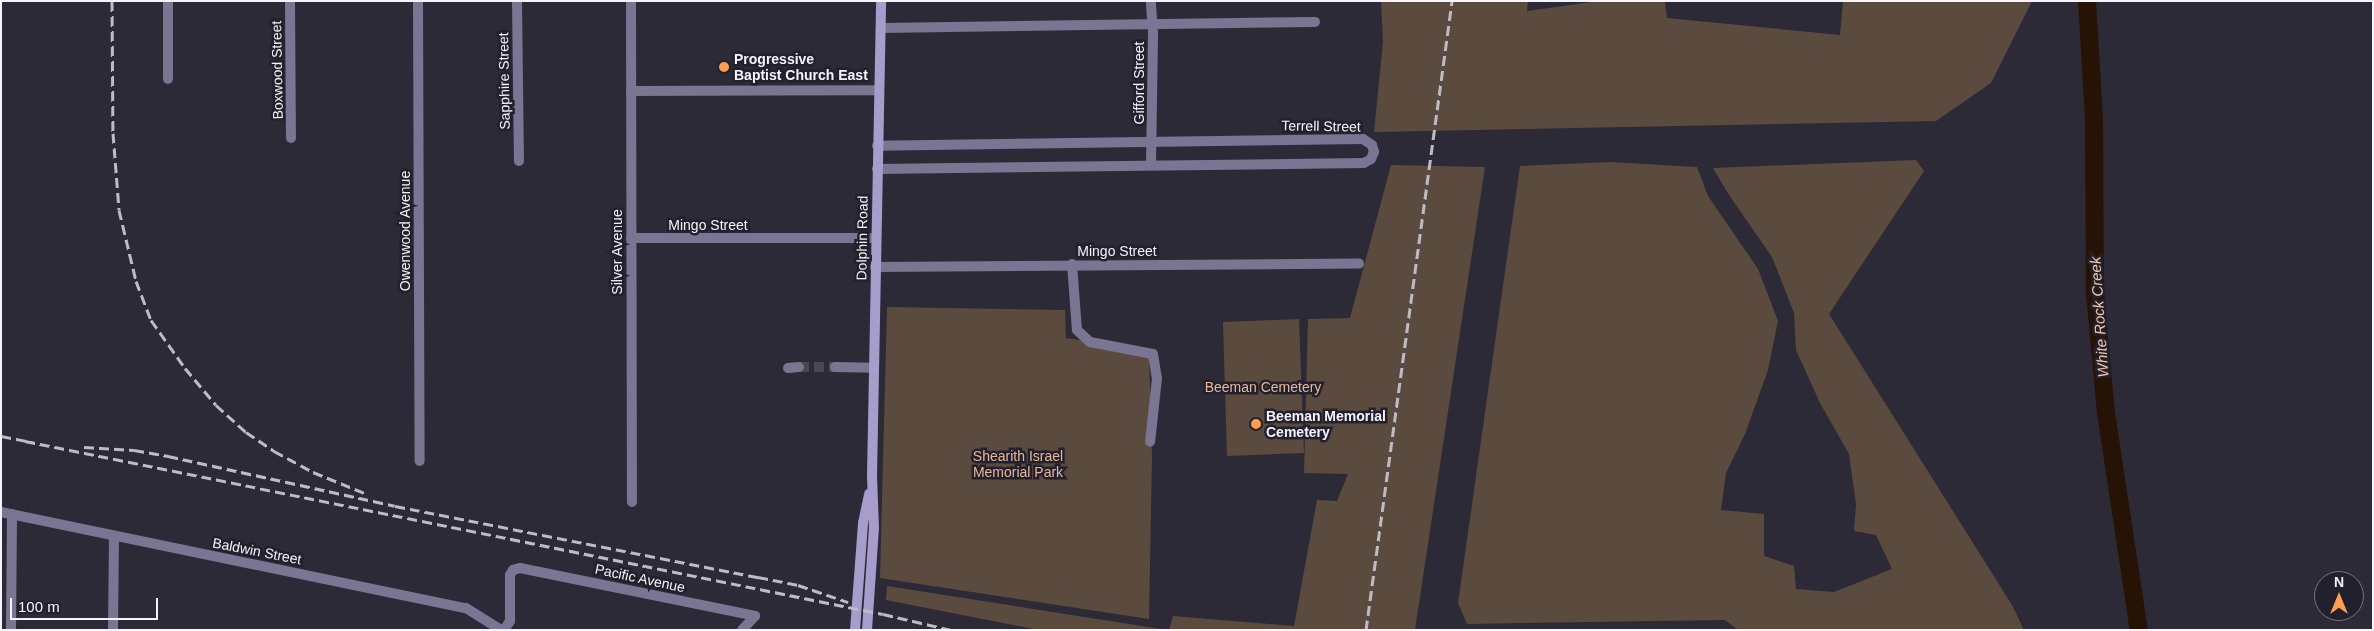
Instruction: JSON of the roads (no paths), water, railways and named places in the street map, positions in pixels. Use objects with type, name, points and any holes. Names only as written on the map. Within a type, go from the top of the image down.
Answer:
[{"type":"main road","name":"Dolphin Road","points":[[867,630],[874,528],[872,476],[881,1]]},
{"type":"main road","name":"Dolphin Road","points":[[855,630],[863,524],[872,476]]},
{"type":"street","points":[[168,1],[168,80]]},
{"type":"street","name":"Boxwood Street","points":[[290,1],[291,138]]},
{"type":"street","name":"Owenwood Avenue","points":[[418,1],[420,461]]},
{"type":"street","name":"Sapphire Street","points":[[517,1],[519,161]]},
{"type":"street","name":"Silver Avenue","points":[[632,1],[632,502]]},
{"type":"street","name":"Gifford Street","points":[[1150,164],[1152,140],[1151,1]]},
{"type":"street","points":[[880,28],[1315,22]]},
{"type":"street","points":[[631,91],[879,90]]},
{"type":"street","name":"Terrell Street","points":[[877,146],[1152,140],[1363,139],[1370,142],[1374,152],[1371,159],[1364,163],[1150,164],[877,169]]},
{"type":"street","name":"Mingo Street","points":[[631,238],[876,238]]},
{"type":"street","points":[[1072,264],[1076,330],[1090,342],[1153,354],[1157,378],[1150,442]]},
{"type":"street","name":"Mingo Street","points":[[875,267],[1072,264],[1359,264]]},
{"type":"street","points":[[788,368],[800,367]]},
{"type":"street","points":[[836,367],[874,368]]},
{"type":"street","name":"Baldwin Street","points":[[1,512],[466,608],[503,630]]},
{"type":"street","points":[[11,630],[12,514]]},
{"type":"street","points":[[114,536],[114,630]]},
{"type":"street","name":"Pacific Avenue","points":[[503,630],[511,618],[510,575],[513,570],[520,568],[755,616],[742,630]]},
{"type":"waterway","name":"White Rock Creek","points":[[2087,1],[2094,119],[2095,294],[2106,413],[2139,630]]},
{"type":"tunnel","points":[[799,367],[835,367]]},
{"type":"railway","points":[[112,1],[113,133],[119,210],[136,281],[151,320],[185,368],[216,405],[246,432],[274,451],[313,472],[367,494]]},
{"type":"railway","points":[[1366,630],[1452,1]]},
{"type":"railway","points":[[1,436],[32,442]]},
{"type":"railway","points":[[25,441],[883,614],[951,630]]},
{"type":"railway","points":[[84,447],[134,450],[168,456],[395,506],[798,585],[848,602]]},
{"type":"place","name":"Progressive Baptist Church East","points":[[724,67]]},
{"type":"place","name":"Beeman Memorial Cemetery","points":[[1256,424]]},
{"type":"park label","name":"Beeman Cemetery","points":[[1263,387]]},
{"type":"park label","name":"Shearith Israel Memorial Park","points":[[1018,464]]}]
